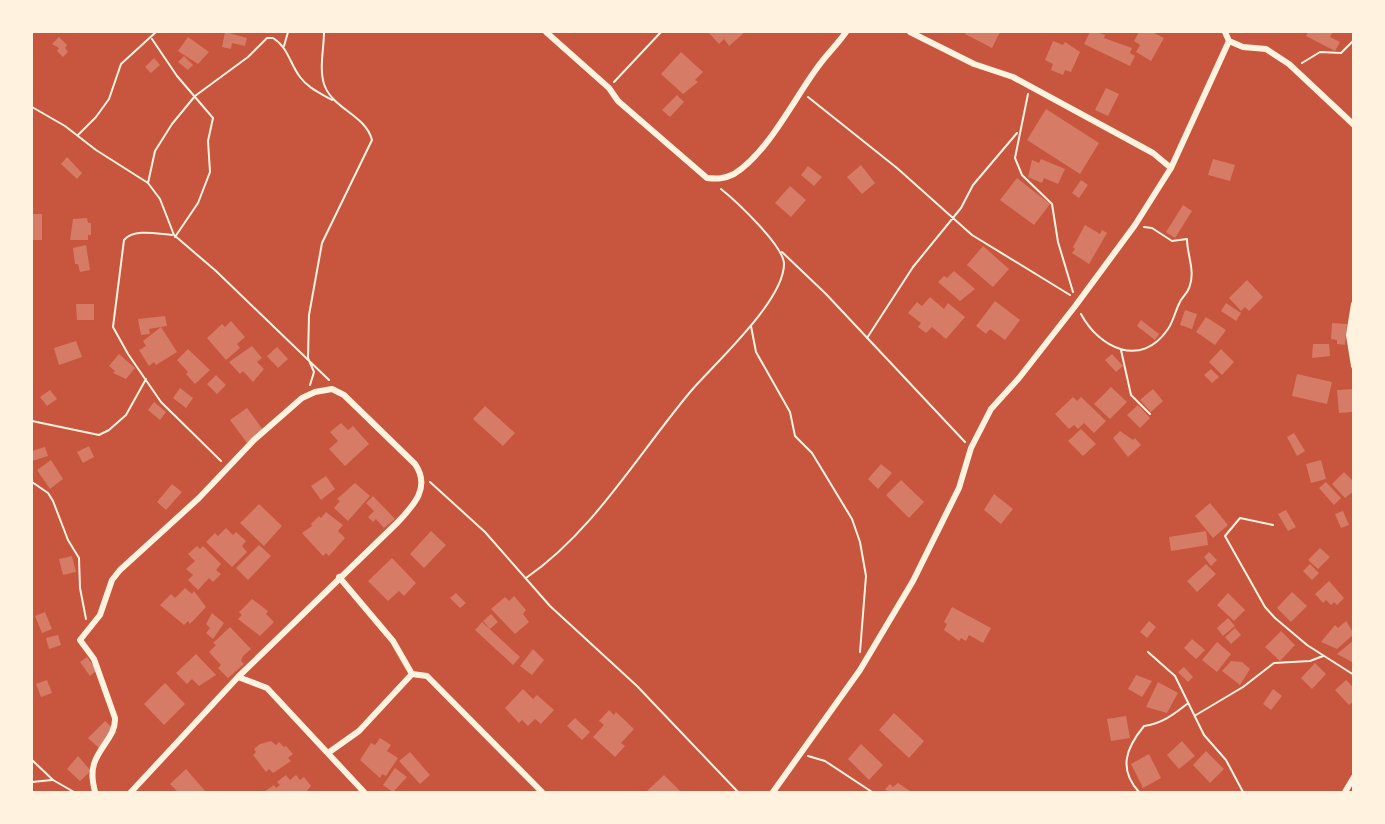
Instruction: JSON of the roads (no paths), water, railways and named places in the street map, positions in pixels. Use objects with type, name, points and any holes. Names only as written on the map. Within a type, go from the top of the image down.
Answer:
[{"type":"street","points":[[546,32],[609,88],[618,101],[707,178],[720,179],[734,174],[775,131],[801,91],[846,32]]},
{"type":"street","points":[[910,32],[974,64],[1013,77],[1153,153],[1171,168]]},
{"type":"street","points":[[1225,32],[1229,41],[1243,47],[1266,49],[1294,68],[1334,110],[1353,125]]},
{"type":"street","points":[[773,792],[860,670],[923,561],[959,488],[971,448],[991,409],[1019,378],[1076,305],[1135,225],[1171,168],[1229,41]]},
{"type":"street","points":[[1353,304],[1349,335],[1353,366]]},
{"type":"street","points":[[95,792],[92,776],[94,763],[116,726],[94,659],[80,640],[83,633],[100,615],[112,580],[302,398],[324,388],[332,388],[344,395],[415,464],[422,475],[421,491],[414,505],[238,677],[131,792]]},
{"type":"street","points":[[339,577],[393,641],[412,674]]},
{"type":"street","points":[[328,753],[359,731],[412,674]]},
{"type":"street","points":[[412,674],[428,676],[542,792]]},
{"type":"street","points":[[238,677],[267,688],[283,709],[364,792]]},
{"type":"street","points":[[1345,792],[1353,777]]}]
